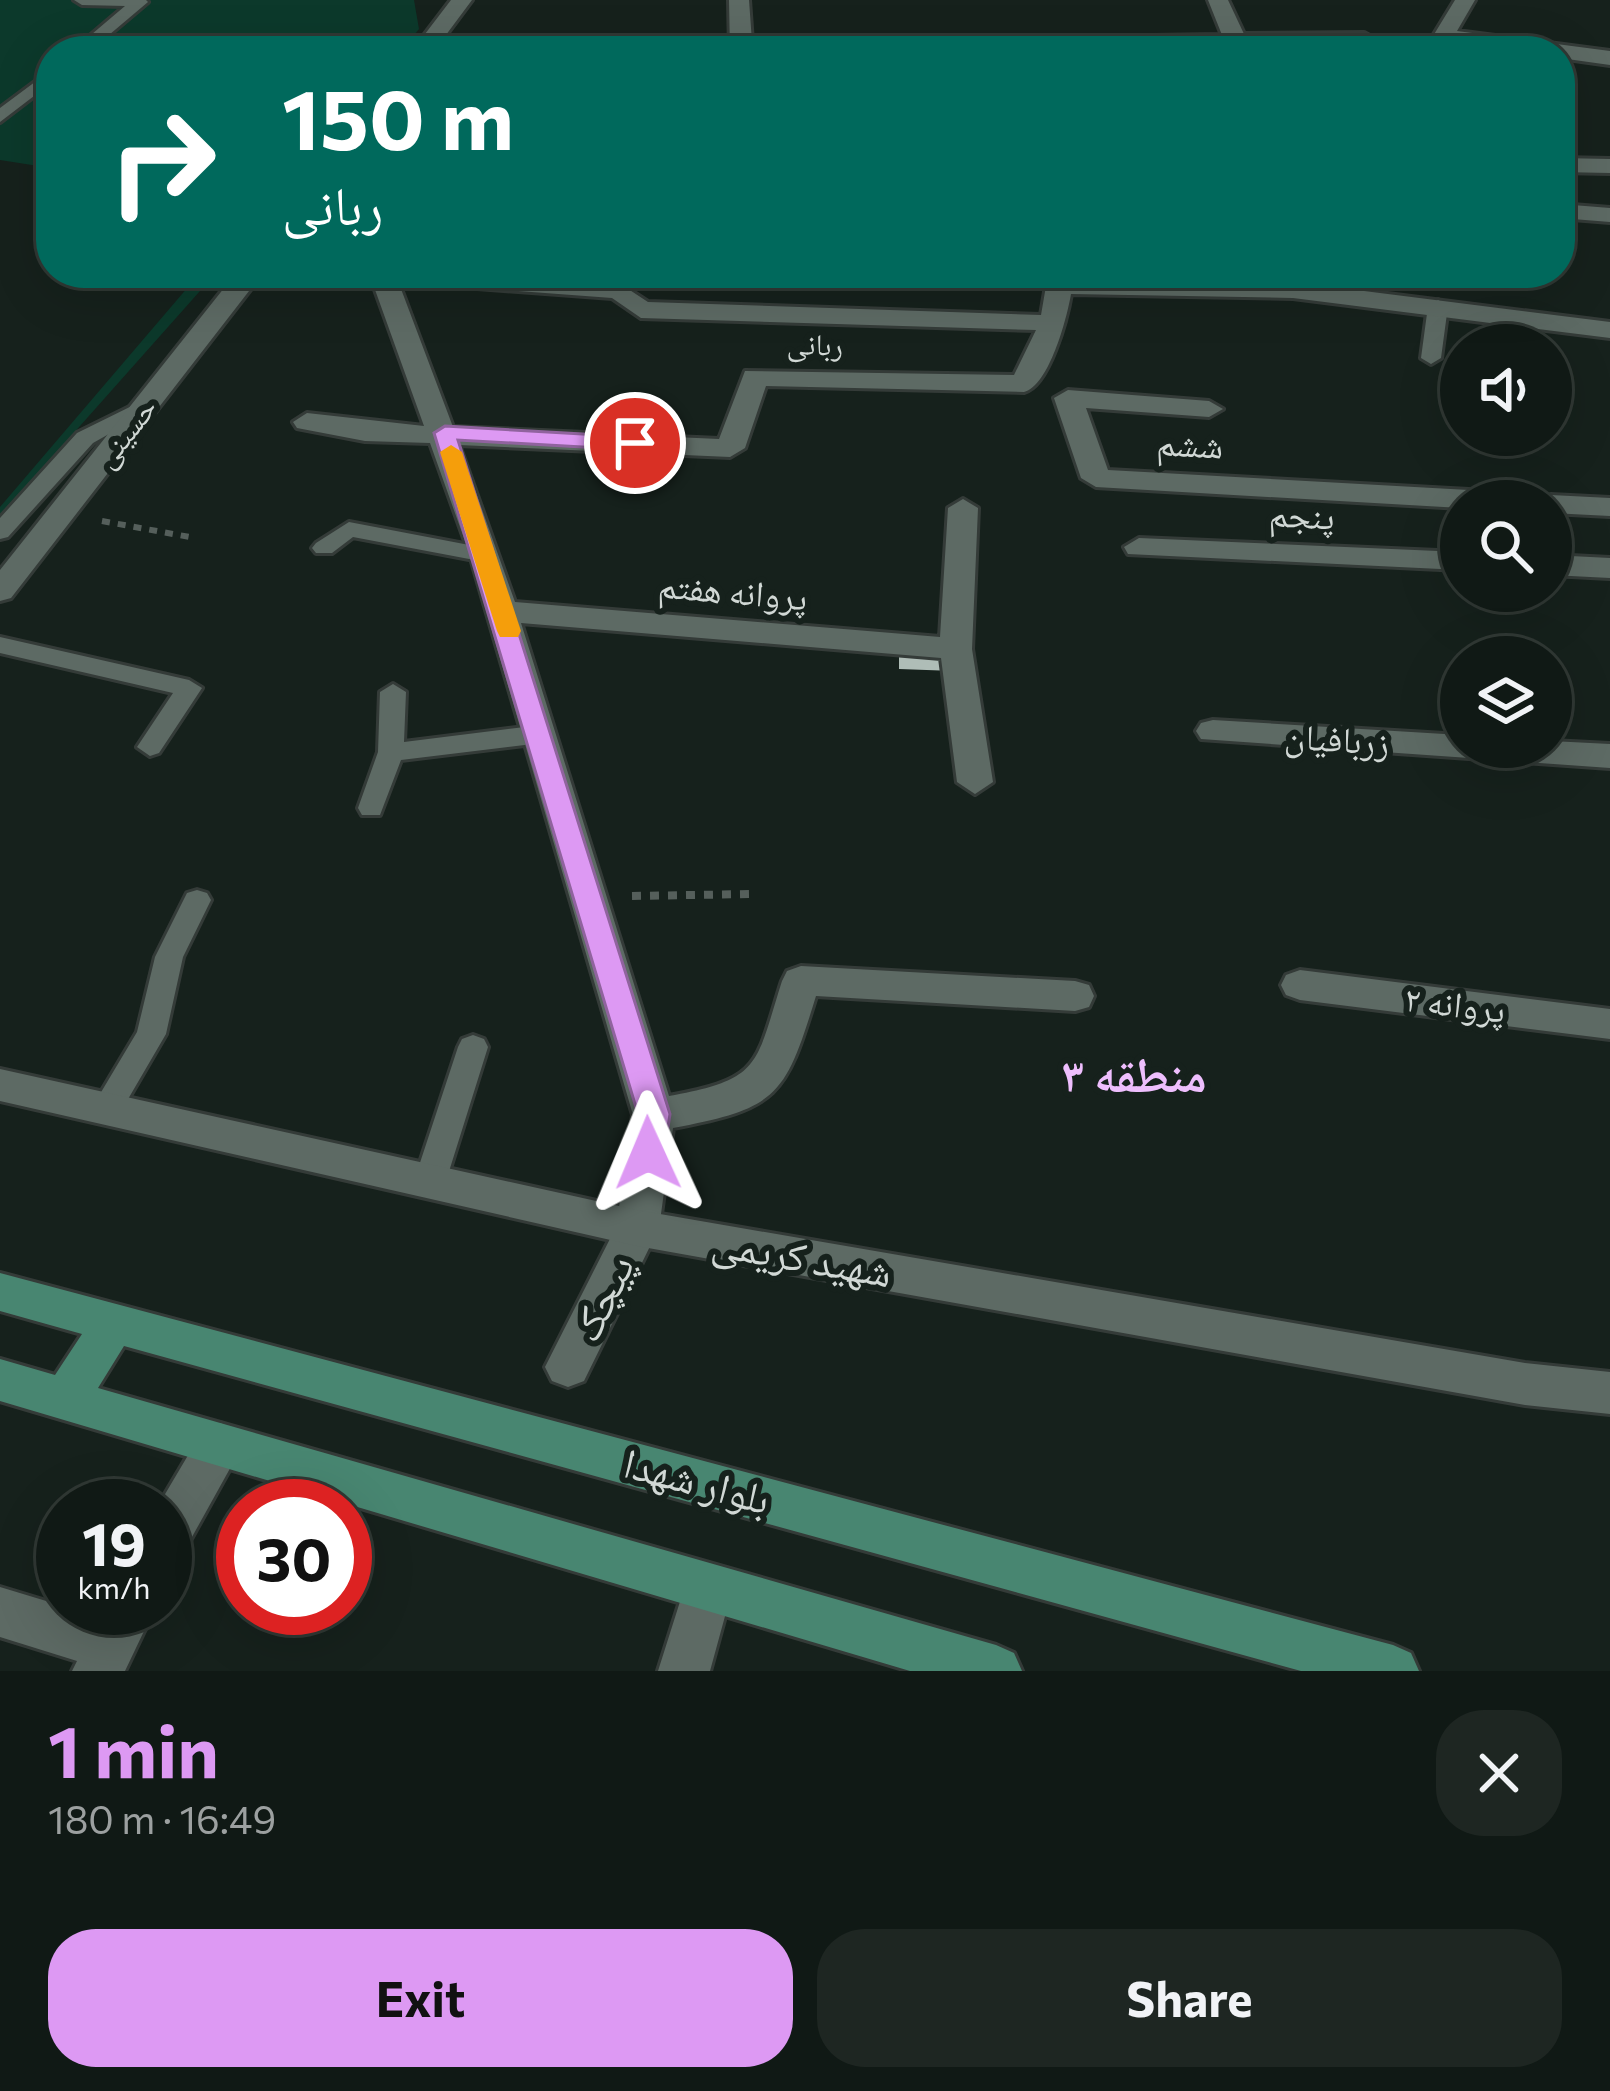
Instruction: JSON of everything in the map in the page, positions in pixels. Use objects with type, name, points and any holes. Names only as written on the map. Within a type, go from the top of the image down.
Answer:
[{"type":"main road","name":"بلوار شهدا","points":[[0,1292],[1393,1671]]},
{"type":"main road","points":[[65,1400],[115,1322]]},
{"type":"main road","points":[[0,1380],[996,1671]]},
{"type":"street","points":[[434,36],[462,0]]},
{"type":"street","points":[[739,0],[740,36]]},
{"type":"street","points":[[1218,0],[1234,36]]},
{"type":"street","points":[[1444,36],[1465,0]]},
{"type":"street","points":[[1575,53],[1610,58]]},
{"type":"street","points":[[1575,165],[1610,166]]},
{"type":"street","points":[[1575,212],[1610,215]]},
{"type":"street","name":"حسینی","points":[[0,591],[238,288]]},
{"type":"street","points":[[388,288],[445,433],[503,611],[654,1114],[748,1098],[766,1084],[801,981],[1075,996]]},
{"type":"street","points":[[576,288],[620,291],[641,310],[1053,323],[1059,288]]},
{"type":"street","points":[[1176,288],[1293,290],[1610,331]]},
{"type":"street","name":"ربانی","points":[[445,433],[730,448],[755,376],[1024,384],[1053,323]]},
{"type":"street","name":"ششم","points":[[1209,409],[1068,398],[1096,478],[1440,497]]},
{"type":"street","points":[[307,422],[365,432],[445,433]]},
{"type":"street","points":[[1572,505],[1610,507]]},
{"type":"street","points":[[963,508],[956,649],[975,782]]},
{"type":"street","name":"پنجم","points":[[1138,547],[1440,560]]},
{"type":"street","points":[[1572,567],[1610,568]]},
{"type":"street","name":"پروانه هفتم","points":[[503,611],[956,649]]},
{"type":"street","name":"زربافیان","points":[[1214,731],[1440,745]]},
{"type":"street","name":"زربافیان","points":[[1572,754],[1610,756]]},
{"type":"street","name":"پروانه ۲","points":[[1300,985],[1610,1024]]},
{"type":"street","name":"شهید کریمی","points":[[0,1085],[637,1228],[1502,1380],[1610,1393]]},
{"type":"street","name":"پیچک","points":[[568,1367],[637,1228],[654,1114]]},
{"type":"street","points":[[192,1492],[220,1444]]},
{"type":"street","points":[[684,1671],[708,1587]]},
{"type":"street","points":[[0,1612],[113,1642]]},
{"type":"lane","points":[[82,0],[140,2]]},
{"type":"lane","points":[[98,36],[140,2]]},
{"type":"lane","points":[[0,117],[36,87]]},
{"type":"lane","points":[[1431,358],[1438,306]]},
{"type":"lane","points":[[0,532],[86,438],[148,404]]},
{"type":"lane","points":[[324,548],[349,529],[485,556]]},
{"type":"lane","points":[[0,645],[189,688],[150,747]]},
{"type":"lane","points":[[371,808],[391,752],[393,692]]},
{"type":"lane","points":[[391,752],[541,734]]},
{"type":"lane","points":[[106,1109],[151,1034],[169,957],[196,900]]},
{"type":"lane","points":[[430,1181],[473,1047]]},
{"type":"path","points":[[63,514],[195,538]]},
{"type":"path","points":[[588,897],[751,894]]},
{"type":"green space","points":[[0,0],[414,0],[419,29],[413,36],[36,36],[36,166],[0,160]]},
{"type":"green space","points":[[187,288],[203,288],[0,516],[0,507]]},
{"type":"building","points":[[899,647],[952,651],[954,671],[899,669]]},
{"type":"slow traffic","points":[[451,452],[509,631]]},
{"type":"district","name":"منطقه ۳","points":[[1134,1075]]},
{"type":"route","points":[[635,443],[445,433],[574,841],[654,1114],[648,1153]]}]
